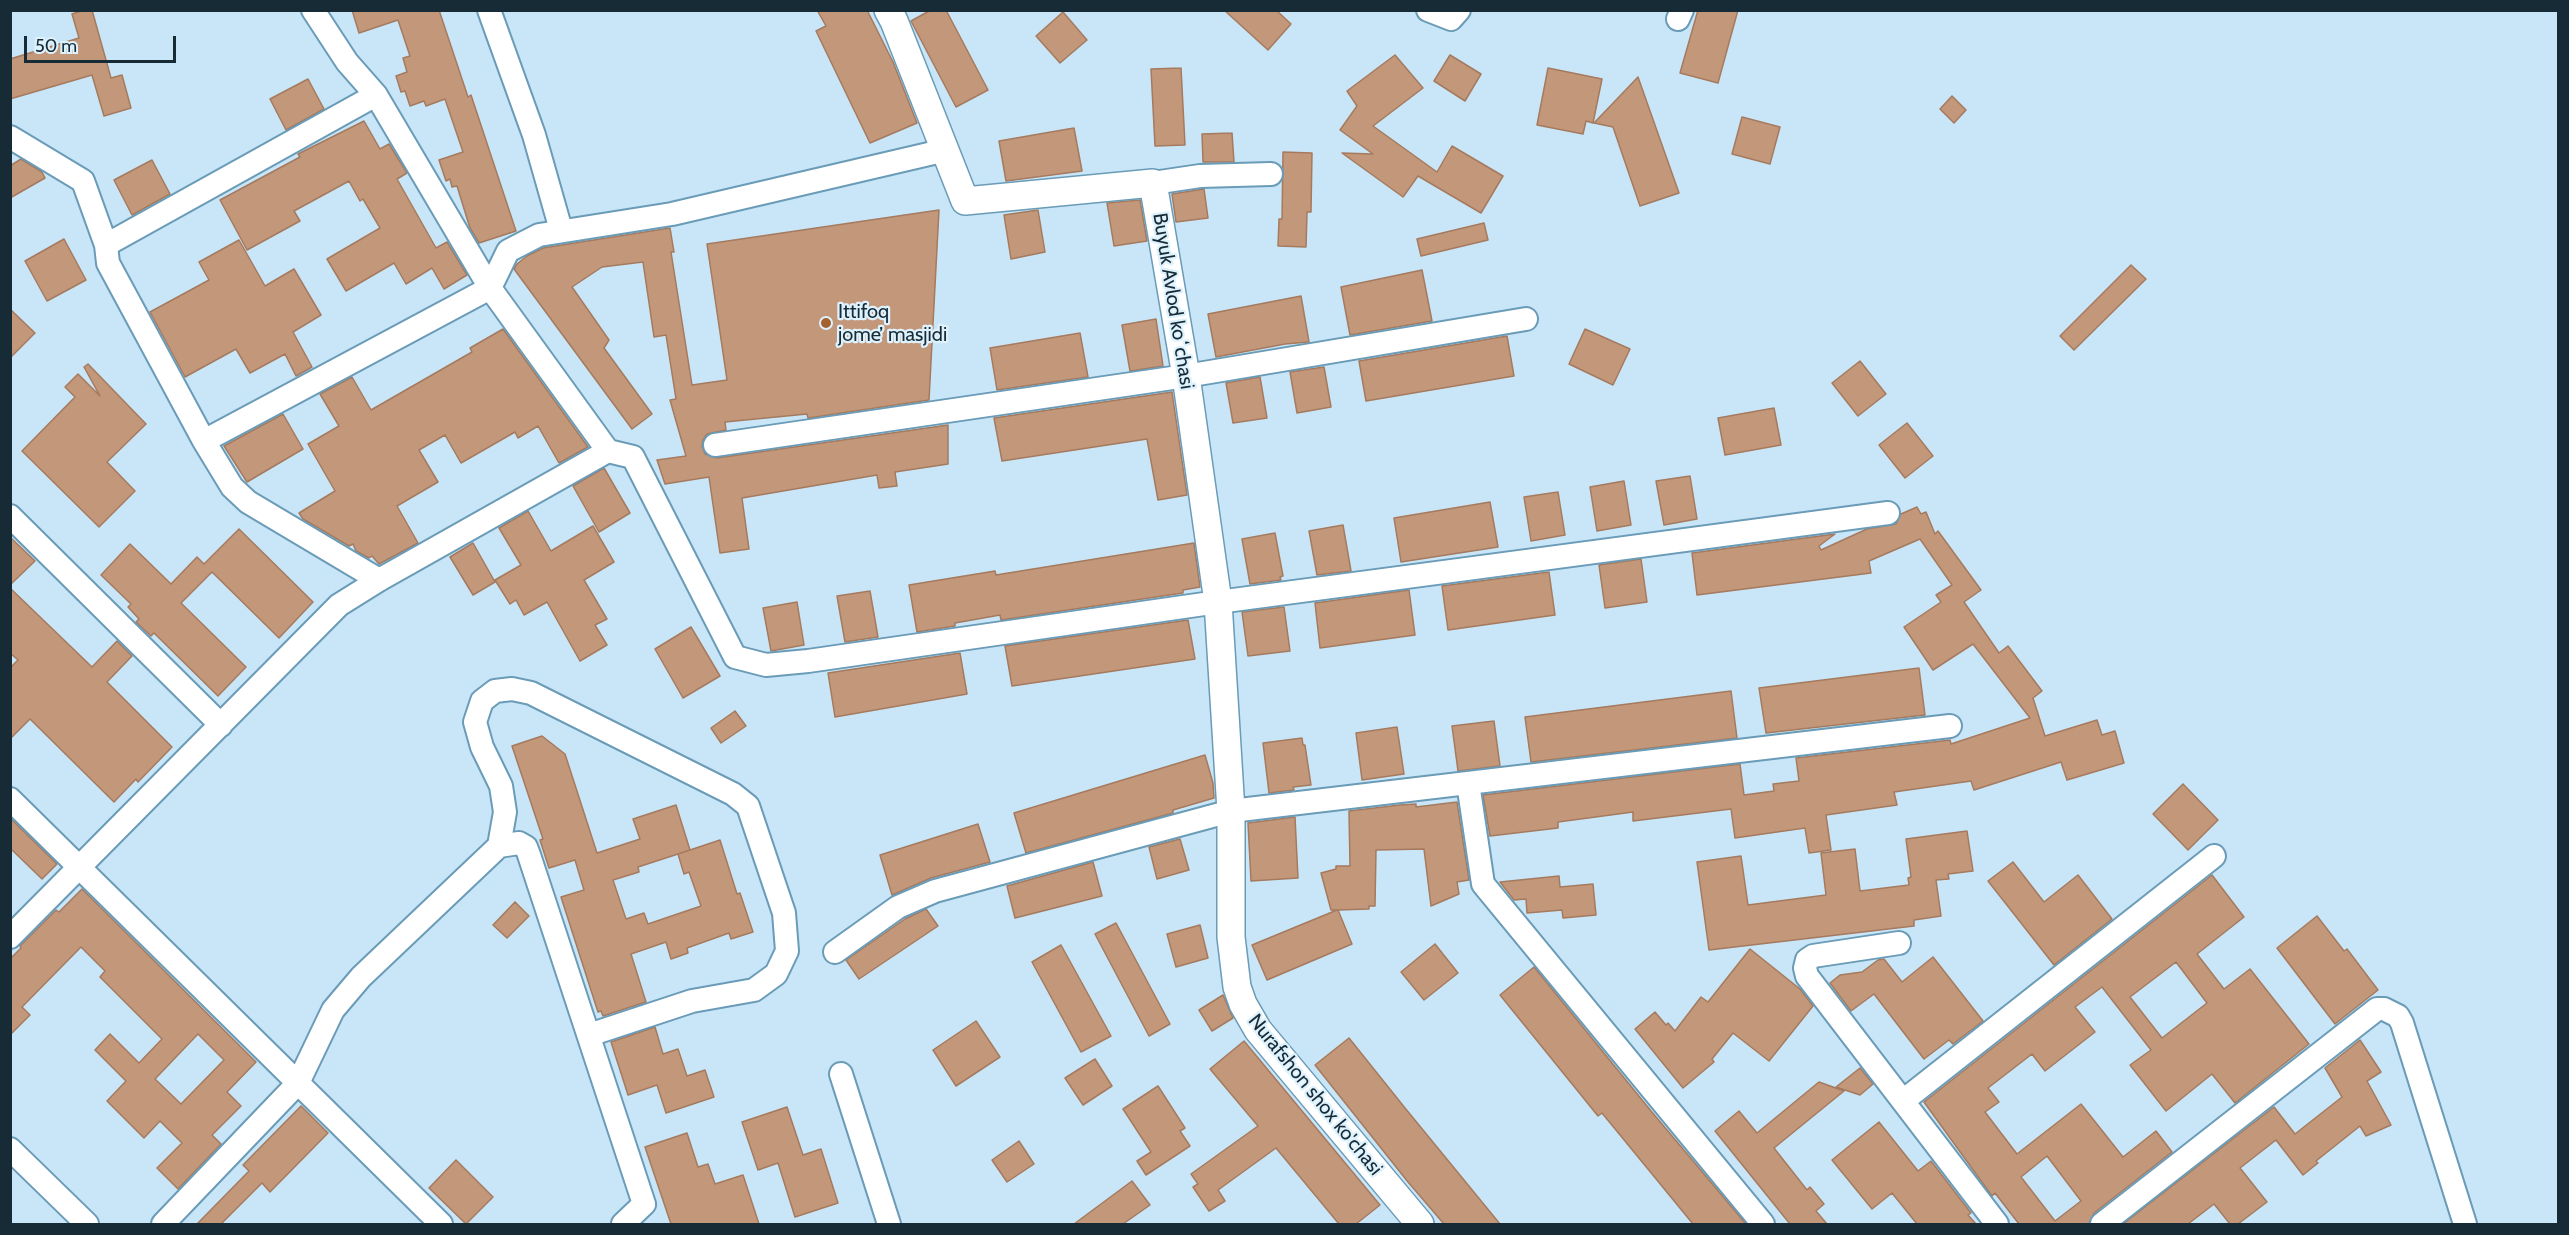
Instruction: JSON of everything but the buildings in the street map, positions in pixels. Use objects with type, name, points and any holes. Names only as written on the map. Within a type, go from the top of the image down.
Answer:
[{"type":"street","points":[[313,10],[348,62],[376,95],[490,288],[608,451],[633,458],[735,657],[766,665],[1888,513]]},
{"type":"street","points":[[489,10],[534,135],[561,230]]},
{"type":"street","points":[[888,10],[965,201],[1153,183],[1200,176],[1271,174]]},
{"type":"street","points":[[1428,10],[1451,19],[1459,10]]},
{"type":"street","points":[[106,245],[376,95]]},
{"type":"street","points":[[10,137],[83,181],[106,245],[108,263],[226,478],[248,502],[379,580]]},
{"type":"street","points":[[204,441],[490,288],[508,251],[539,235],[672,214],[946,150]]},
{"type":"street","name":"Buyuk Avlod koʻchasi","points":[[1153,183],[1186,376],[1218,602],[1230,811]]},
{"type":"street","points":[[715,445],[1186,376],[1526,319]]},
{"type":"street","points":[[10,937],[339,606],[379,580],[608,451]]},
{"type":"street","points":[[10,516],[221,725]]},
{"type":"street","points":[[499,846],[505,812],[501,786],[482,747],[475,722],[482,701],[495,691],[512,689],[531,693],[733,794],[748,806],[784,913],[787,951],[776,974],[754,990],[692,1001],[589,1035]]},
{"type":"street","points":[[835,952],[898,907],[935,891],[1230,811],[1950,726]]},
{"type":"street","points":[[1468,783],[1483,884],[1763,1224]]},
{"type":"street","points":[[10,799],[441,1224]]},
{"type":"street","name":"Nurafshon shox ko'chasi","points":[[1230,811],[1232,954],[1237,987],[1243,1004],[1258,1030],[1419,1224]]},
{"type":"street","points":[[163,1224],[298,1083],[333,1010],[361,977],[499,846],[519,843],[526,847],[530,855],[647,1214],[623,1224]]},
{"type":"street","points":[[1903,1101],[2214,856]]},
{"type":"street","points":[[1899,943],[1813,956],[1807,960],[1805,968],[1807,976],[1997,1224]]},
{"type":"street","points":[[2102,1224],[2377,1009],[2384,1009],[2398,1016],[2402,1023],[2465,1224]]},
{"type":"street","points":[[841,1074],[889,1224]]},
{"type":"street","points":[[10,1149],[82,1223]]},
{"type":"place","name":"Ittifoq jome’ masjidi","points":[[826,323]]}]
